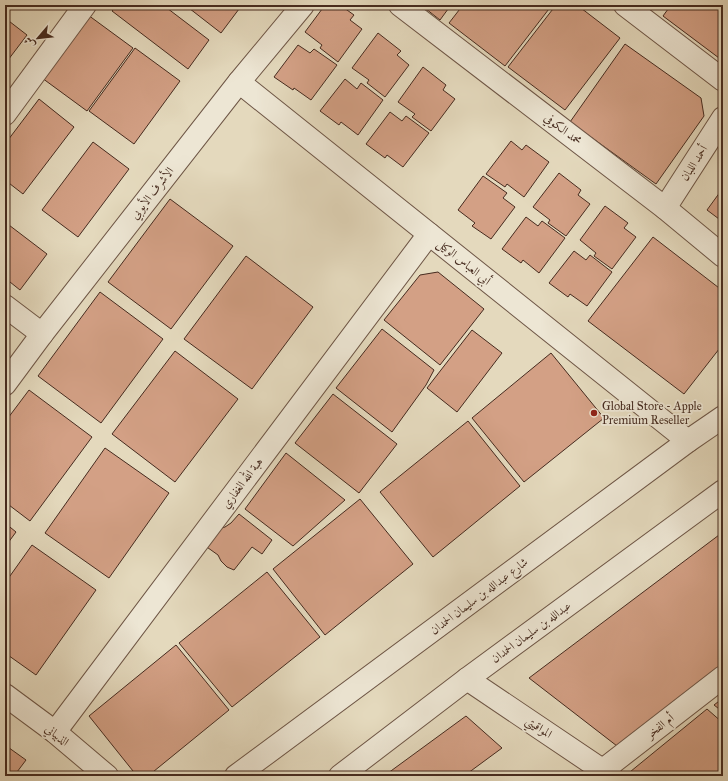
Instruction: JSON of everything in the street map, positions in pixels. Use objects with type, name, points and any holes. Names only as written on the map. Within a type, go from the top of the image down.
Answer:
[{"type":"street","points":[[5,114],[86,5]]},
{"type":"street","name":"الأشرف الأيوبي","points":[[5,384],[42,334],[239,82],[304,5]]},
{"type":"street","name":"محمد الكوفي","points":[[400,5],[665,208],[723,256]]},
{"type":"street","points":[[625,5],[723,80]]},
{"type":"street","name":"أبي العباس الوكيل","points":[[239,82],[688,441]]},
{"type":"street","name":"أحمد اللبان","points":[[665,208],[723,118]]},
{"type":"street","name":"هبة الله الغفاري","points":[[55,732],[429,234]]},
{"type":"street","points":[[5,306],[42,334]]},
{"type":"street","name":"شارع عبدالله بن سليمان الحمدان","points":[[236,776],[688,441],[723,417]]},
{"type":"street","name":"عبدالله بن سليمان الحمدان","points":[[340,776],[467,679],[723,491]]},
{"type":"street","name":"أم الفخر","points":[[604,774],[723,677]]},
{"type":"street","name":"المواقيتي","points":[[467,679],[604,774]]},
{"type":"street","name":"الذبياني","points":[[5,696],[55,732],[107,776]]},
{"type":"building","points":[[117,5],[163,5],[209,40],[188,69],[112,11]]},
{"type":"building","points":[[185,5],[242,5],[221,33]]},
{"type":"building","points":[[325,5],[340,5],[354,15],[350,20],[362,29],[338,62],[320,48],[322,45],[305,32]]},
{"type":"building","points":[[421,5],[451,5],[440,20]]},
{"type":"building","points":[[463,5],[552,5],[505,66],[449,23]]},
{"type":"building","points":[[556,5],[577,5],[620,38],[565,110],[508,67]]},
{"type":"building","points":[[671,5],[723,5],[723,61],[663,16]]},
{"type":"building","points":[[88,15],[133,48],[87,111],[42,78]]},
{"type":"building","points":[[5,18],[27,35],[5,64]]},
{"type":"building","points":[[378,33],[401,51],[397,55],[409,65],[385,97],[367,83],[369,80],[352,68]]},
{"type":"building","points":[[625,44],[701,98],[704,116],[656,184],[570,122]]},
{"type":"building","points":[[298,45],[310,53],[314,49],[337,65],[311,100],[294,88],[293,90],[274,77]]},
{"type":"building","points":[[135,48],[180,81],[134,144],[89,111]]},
{"type":"building","points":[[423,67],[446,85],[443,90],[455,99],[431,131],[412,117],[415,114],[398,102]]},
{"type":"building","points":[[345,79],[357,89],[361,83],[383,100],[358,135],[341,122],[339,125],[320,111]]},
{"type":"building","points":[[39,99],[74,127],[23,194],[5,180],[5,144]]},
{"type":"building","points":[[390,112],[402,121],[406,116],[429,133],[403,167],[387,155],[385,158],[366,144]]},
{"type":"building","points":[[511,141],[522,150],[526,145],[549,162],[524,197],[507,184],[505,187],[486,174]]},
{"type":"building","points":[[93,142],[129,169],[78,237],[42,210]]},
{"type":"building","points":[[559,173],[581,190],[578,195],[590,204],[566,236],[548,223],[550,220],[533,207]]},
{"type":"building","points":[[483,176],[507,193],[503,198],[515,207],[491,239],[472,226],[475,223],[458,210]]},
{"type":"building","points":[[723,188],[723,222],[707,210]]},
{"type":"building","points":[[170,199],[233,246],[171,329],[108,282]]},
{"type":"building","points":[[605,206],[628,223],[624,228],[636,237],[612,269],[594,256],[596,253],[580,240]]},
{"type":"building","points":[[526,217],[538,226],[542,221],[565,238],[539,273],[523,260],[521,263],[502,249]]},
{"type":"building","points":[[5,222],[47,254],[20,290],[5,278]]},
{"type":"building","points":[[653,237],[723,291],[723,344],[684,394],[588,321]]},
{"type":"building","points":[[574,251],[586,260],[590,255],[612,272],[587,306],[570,294],[568,297],[549,283]]},
{"type":"building","points":[[246,256],[313,307],[252,389],[184,339]]},
{"type":"building","points":[[438,272],[484,309],[440,365],[384,320],[420,275]]},
{"type":"building","points":[[100,292],[163,339],[101,423],[38,376]]},
{"type":"building","points":[[382,329],[434,370],[426,385],[392,432],[336,388]]},
{"type":"building","points":[[472,330],[502,353],[457,412],[427,388]]},
{"type":"building","points":[[175,351],[238,399],[175,482],[112,434]]},
{"type":"building","points":[[551,353],[604,418],[524,482],[472,418]]},
{"type":"building","points":[[29,390],[92,437],[30,521],[5,502],[5,422]]},
{"type":"building","points":[[333,394],[397,444],[359,493],[295,443]]},
{"type":"building","points":[[468,421],[520,486],[433,557],[380,492]]},
{"type":"building","points":[[105,448],[169,493],[109,578],[45,533]]},
{"type":"building","points":[[286,453],[345,500],[293,546],[245,509]]},
{"type":"building","points":[[360,499],[413,564],[325,635],[273,569]]},
{"type":"building","points":[[239,514],[272,540],[262,554],[252,547],[234,570],[227,567],[218,555],[204,545],[215,530],[225,527],[231,523]]},
{"type":"building","points":[[5,523],[16,532],[5,547]]},
{"type":"building","points":[[723,532],[723,664],[617,746],[529,678]]},
{"type":"building","points":[[32,545],[96,590],[36,675],[5,653],[5,583]]},
{"type":"building","points":[[267,572],[320,637],[232,707],[179,643]]},
{"type":"building","points":[[176,645],[229,710],[148,776],[137,776],[89,716]]},
{"type":"building","points":[[723,698],[723,712],[714,705]]},
{"type":"building","points":[[707,709],[723,723],[723,776],[625,776]]},
{"type":"building","points":[[466,716],[502,748],[464,776],[384,776]]},
{"type":"building","points":[[5,745],[26,760],[14,776],[5,776]]},
{"type":"place","name":"Global Store - Apple Premium Reseller","points":[[594,413]]}]
